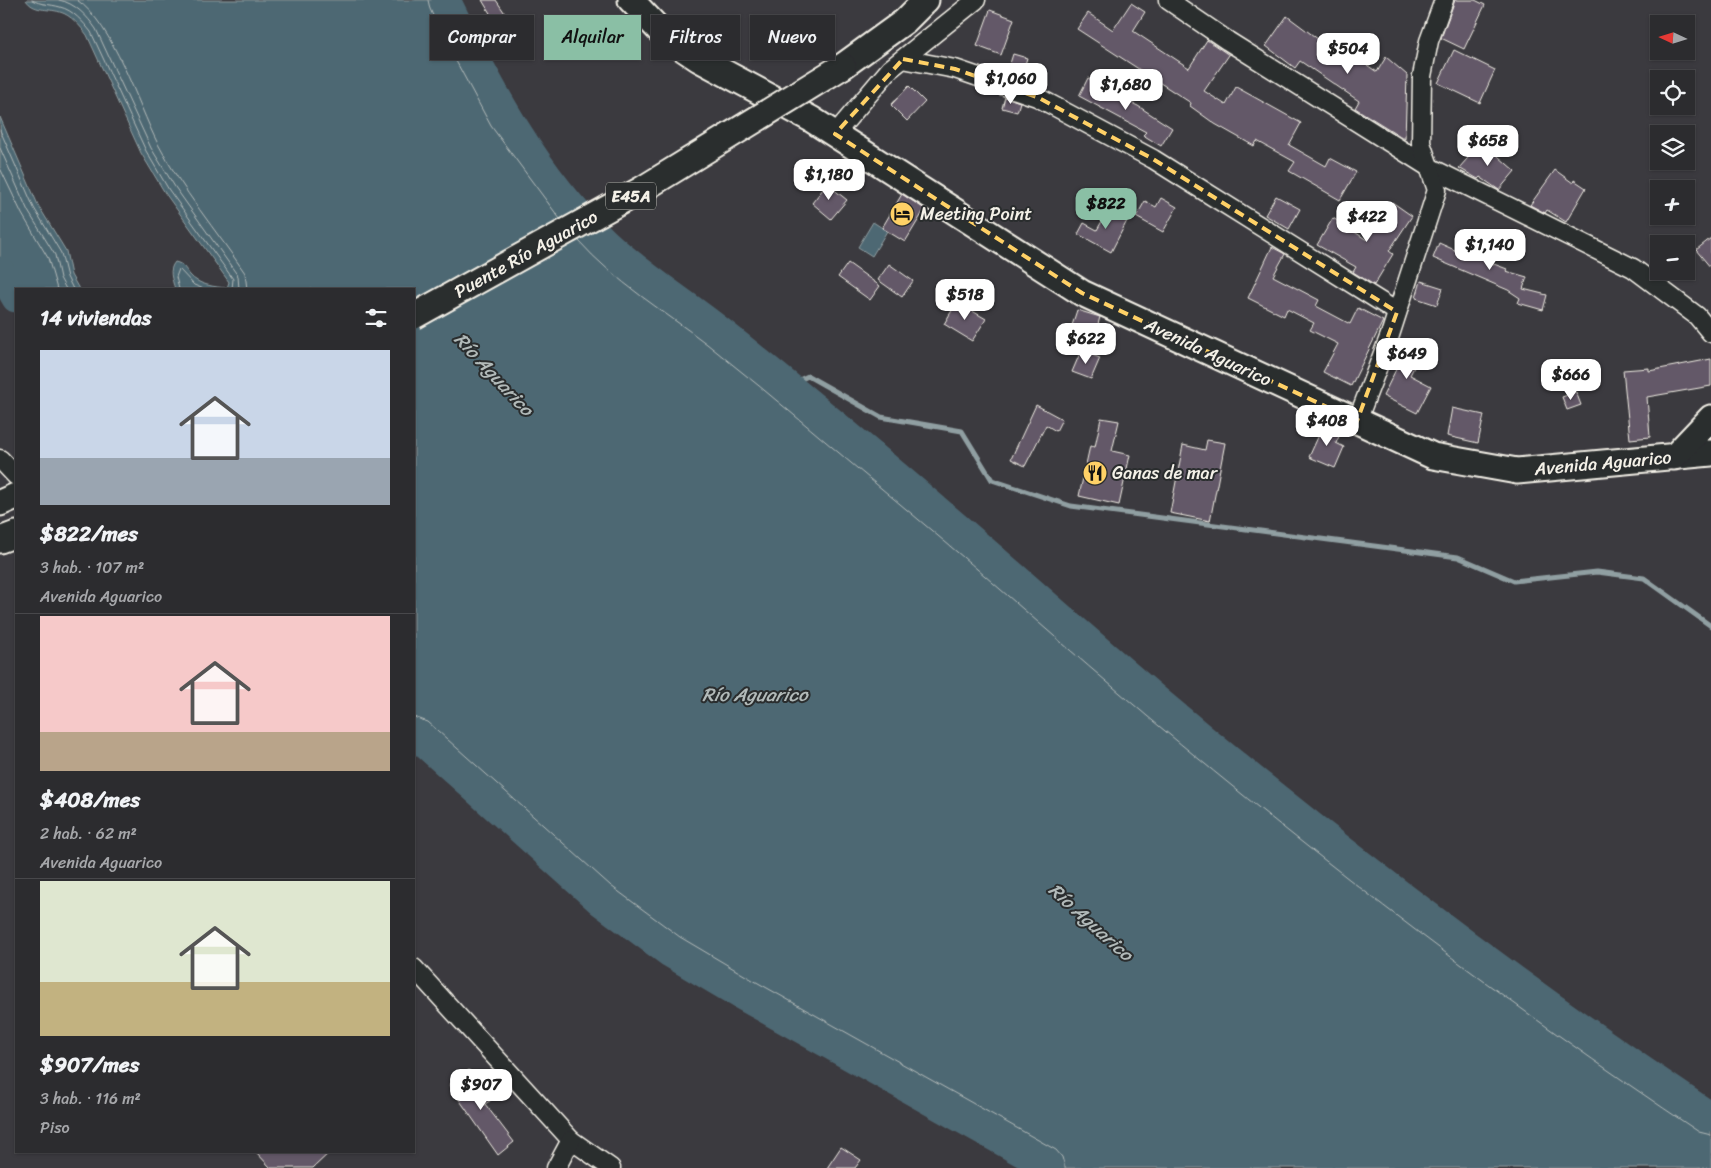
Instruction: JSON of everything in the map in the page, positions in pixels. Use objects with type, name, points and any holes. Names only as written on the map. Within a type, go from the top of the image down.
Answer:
[{"type":"highway","name":"Avenida Aguarico","points":[[631,0],[666,36],[691,53],[835,134],[1082,293],[1433,456],[1517,471],[1711,453]]},
{"type":"highway","name":"Puente Río Aguarico","points":[[415,315],[641,190],[843,66],[905,21],[926,0]]},
{"type":"highway","points":[[1674,456],[1711,418]]},
{"type":"highway","points":[[0,503],[15,496]]},
{"type":"highway","points":[[0,540],[15,534]]},
{"type":"street","points":[[835,134],[890,70],[976,0]]},
{"type":"street","points":[[1168,0],[1228,41],[1427,166],[1633,268],[1697,316],[1711,333]]},
{"type":"street","points":[[1357,421],[1398,312],[1437,190],[1427,166],[1421,143],[1422,76],[1429,41],[1441,1]]},
{"type":"street","points":[[902,59],[955,69],[1037,97],[1153,159],[1398,312]]},
{"type":"street","points":[[0,459],[15,475]]},
{"type":"street","points":[[415,969],[571,1140],[611,1168]]},
{"type":"street","points":[[556,1168],[571,1140]]},
{"type":"highlighted area","points":[[903,59],[955,69],[1037,97],[1153,159],[1397,312],[1357,421],[1082,293],[835,134]]},
{"type":"water","name":"Río Aguarico","points":[[26,0],[446,0],[454,15],[430,15],[430,60],[476,60],[496,97],[535,159],[580,216],[605,242],[647,277],[720,331],[836,425],[1158,701],[1360,864],[1498,968],[1711,1117],[1711,1168],[1050,1168],[741,995],[670,952],[600,901],[415,735],[415,288],[227,288],[229,282],[165,193],[141,153],[87,35],[72,18],[60,12],[33,6]]},
{"type":"water","points":[[0,117],[38,205],[66,251],[71,275],[78,288],[15,288],[15,296],[0,271]]},
{"type":"water","points":[[873,222],[887,231],[872,256],[858,247]]},
{"type":"water","name":"Río Aguarico","points":[[175,262],[182,265],[193,278],[202,283],[227,288],[175,288],[171,271]]},
{"type":"building","points":[[482,0],[496,0],[506,15],[491,15]]},
{"type":"building","points":[[1455,0],[1475,0],[1485,5],[1464,49],[1441,38]]},
{"type":"building","points":[[1131,3],[1145,12],[1133,31],[1189,68],[1207,40],[1229,55],[1204,91],[1226,105],[1236,87],[1301,123],[1289,145],[1326,166],[1330,158],[1356,172],[1340,200],[1289,171],[1295,162],[1257,141],[1254,146],[1215,124],[1190,106],[1191,103],[1077,29],[1088,13],[1113,30]]},
{"type":"building","points":[[990,10],[1014,19],[1001,55],[977,46]]},
{"type":"building","points":[[1287,16],[1334,51],[1338,45],[1377,72],[1386,57],[1407,75],[1405,139],[1355,108],[1359,101],[1300,61],[1295,68],[1266,46]]},
{"type":"building","points":[[1454,50],[1495,70],[1480,103],[1438,83]]},
{"type":"building","points":[[1013,54],[1027,58],[1022,74],[1008,70]]},
{"type":"building","points":[[1088,78],[1108,89],[1106,91],[1138,106],[1172,128],[1161,146],[1143,135],[1146,132],[1079,96]]},
{"type":"building","points":[[909,86],[925,102],[907,121],[891,105]]},
{"type":"building","points":[[1005,97],[1020,102],[1017,112],[1002,108]]},
{"type":"building","points":[[1482,142],[1515,171],[1499,190],[1480,177],[1478,179],[1459,168]]},
{"type":"building","points":[[1555,170],[1573,183],[1574,180],[1586,188],[1566,222],[1547,210],[1545,213],[1530,205]]},
{"type":"building","points":[[827,184],[847,200],[831,219],[812,203]]},
{"type":"building","points":[[902,194],[925,209],[905,242],[882,228]]},
{"type":"building","points":[[1276,196],[1300,209],[1289,229],[1265,215]]},
{"type":"building","points":[[1161,198],[1177,207],[1163,232],[1136,217],[1145,201],[1156,207]]},
{"type":"building","points":[[1392,202],[1412,216],[1389,251],[1393,254],[1374,285],[1353,272],[1356,267],[1317,245],[1333,218],[1367,240]]},
{"type":"building","points":[[1110,207],[1129,217],[1111,252],[1078,234],[1084,223],[1097,230]]},
{"type":"building","points":[[1477,234],[1494,241],[1486,261],[1507,269],[1506,271],[1527,277],[1523,289],[1547,295],[1543,310],[1518,303],[1520,298],[1508,290],[1433,258],[1439,243],[1468,256]]},
{"type":"building","points":[[1711,238],[1711,268],[1696,250]]},
{"type":"building","points":[[1272,247],[1285,254],[1273,276],[1319,300],[1316,306],[1350,324],[1358,308],[1383,321],[1351,386],[1323,372],[1338,344],[1310,330],[1314,323],[1287,309],[1284,316],[1248,298]]},
{"type":"building","points":[[848,263],[880,286],[870,300],[838,277]]},
{"type":"building","points":[[889,264],[913,281],[902,297],[878,280]]},
{"type":"building","points":[[1421,281],[1443,288],[1437,305],[1416,298]]},
{"type":"building","points":[[957,302],[986,319],[972,341],[944,324]]},
{"type":"building","points":[[1077,310],[1100,317],[1093,342],[1069,335]]},
{"type":"building","points":[[1403,339],[1423,349],[1410,375],[1431,386],[1417,413],[1383,396],[1403,355],[1397,352]]},
{"type":"building","points":[[1081,351],[1100,358],[1091,379],[1072,372]]},
{"type":"building","points":[[1711,359],[1711,386],[1647,397],[1650,437],[1630,439],[1623,370],[1649,368],[1649,371]]},
{"type":"building","points":[[1576,392],[1581,405],[1567,410],[1562,397]]},
{"type":"building","points":[[1036,405],[1062,419],[1056,431],[1046,425],[1025,466],[1011,459]]},
{"type":"building","points":[[1452,408],[1484,415],[1478,443],[1447,436]]},
{"type":"building","points":[[1101,418],[1119,421],[1112,451],[1130,455],[1119,505],[1079,496],[1090,446],[1095,447]]},
{"type":"building","points":[[1324,424],[1341,432],[1336,443],[1344,447],[1335,468],[1309,457]]},
{"type":"building","points":[[1207,440],[1225,443],[1210,521],[1170,513],[1183,445],[1205,450]]},
{"type":"building","points":[[469,1070],[491,1100],[485,1104],[514,1142],[498,1155],[449,1085]]},
{"type":"building","points":[[841,1147],[861,1160],[855,1168],[827,1168]]},
{"type":"building","points":[[257,1153],[329,1153],[313,1168],[271,1168]]},
{"type":"waterway","points":[[446,0],[496,97],[535,159],[580,216],[618,254],[720,331],[836,425],[1158,701],[1360,864],[1498,968],[1711,1117]]},
{"type":"waterway","points":[[0,271],[15,296]]},
{"type":"waterway","points":[[782,388],[808,376],[881,417],[962,431],[992,480],[1071,506],[1458,557],[1514,581],[1597,572],[1644,578],[1711,626]]},
{"type":"waterway","points":[[415,735],[600,901],[670,953],[741,995],[1050,1168]]},
{"type":"place","name":"Meeting Point","points":[[902,214]]},
{"type":"place","name":"Ganas de mar","points":[[1095,473]]}]
